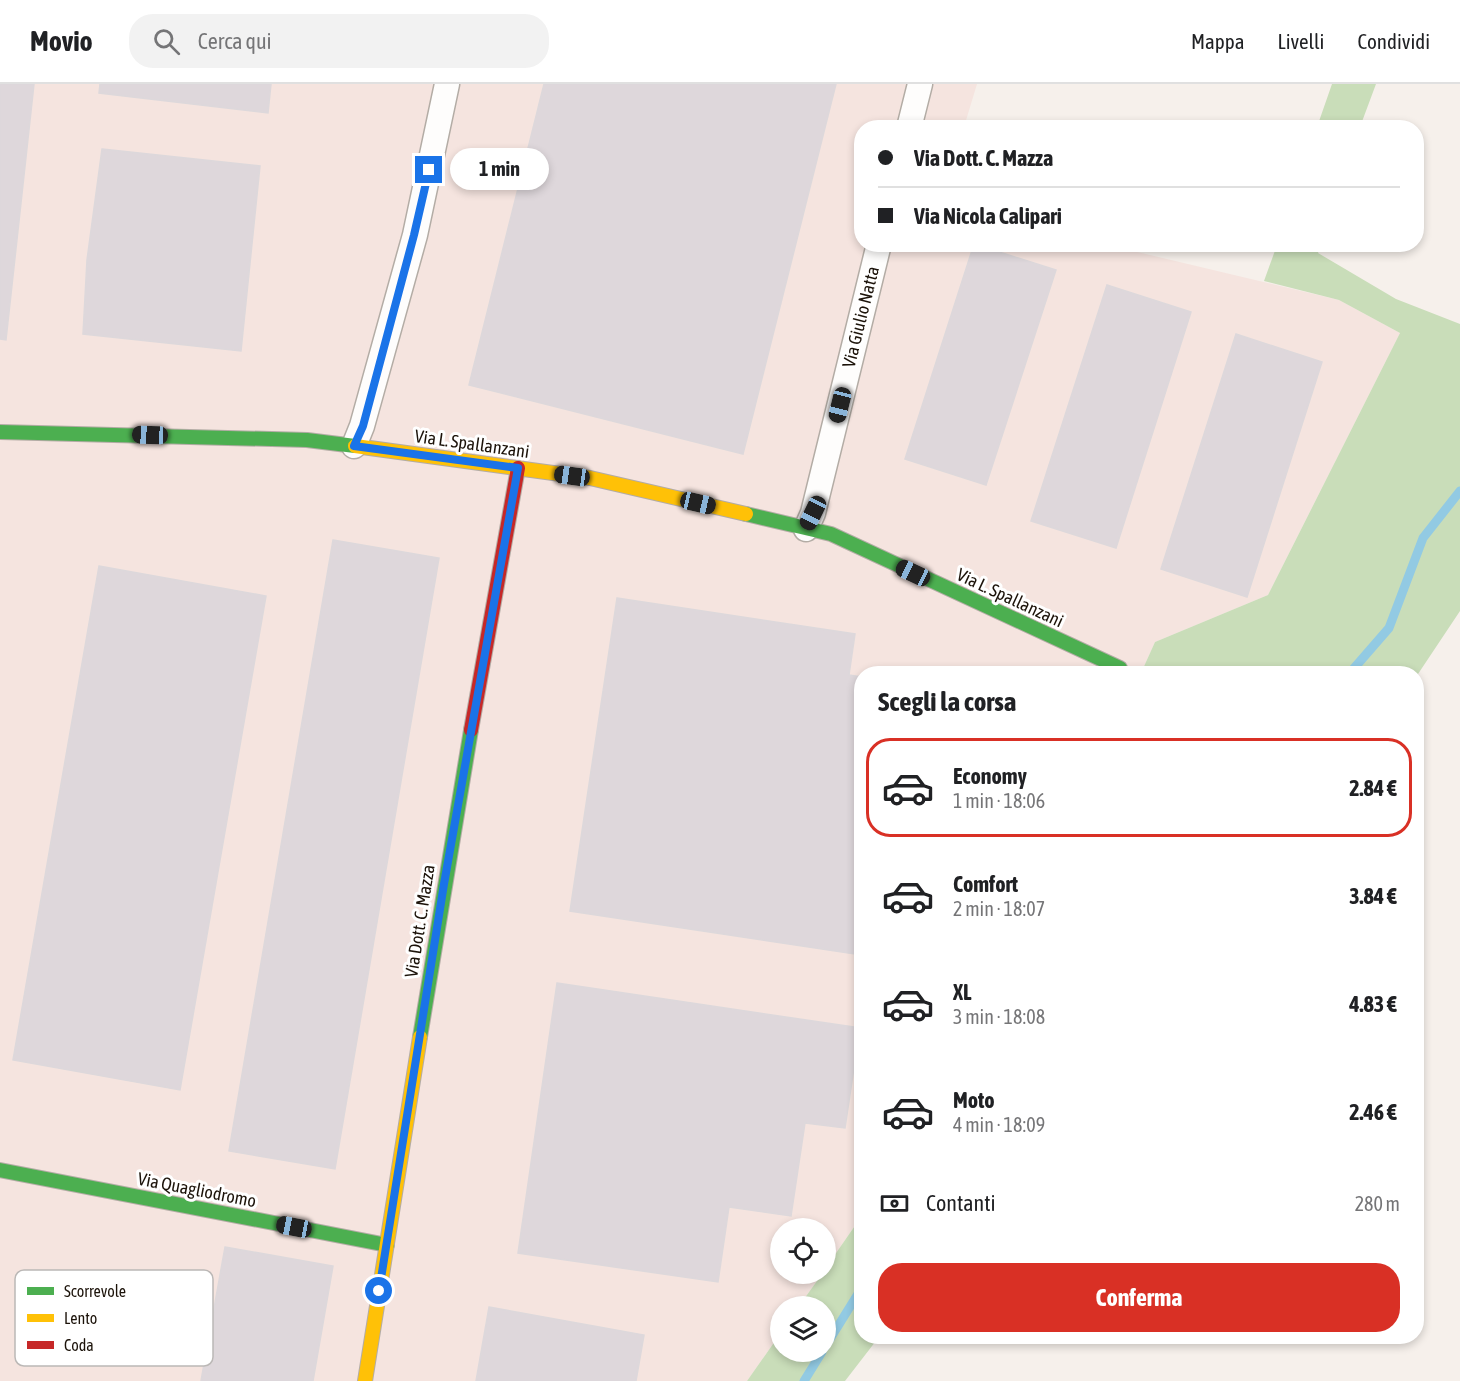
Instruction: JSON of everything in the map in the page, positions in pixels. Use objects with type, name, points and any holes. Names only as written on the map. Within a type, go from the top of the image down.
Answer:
[{"type":"street","points":[[354,446],[363,426],[414,235],[447,84]]},
{"type":"street","points":[[911,120],[920,84]]},
{"type":"street","name":"Via Giulio Natta","points":[[806,529],[813,513],[877,252]]},
{"type":"street","name":"Via L. Spallanzani","points":[[0,432],[307,440],[590,478],[831,534],[1116,666]]},
{"type":"street","name":"Via Dott. C. Mazza","points":[[365,1381],[444,884],[518,468]]},
{"type":"street","name":"Via Quagliodromo","points":[[0,1170],[387,1245]]},
{"type":"shaded area","points":[[0,84],[977,84],[966,120],[854,120],[854,252],[1137,252],[1339,300],[1400,333],[1268,595],[1155,642],[1144,666],[854,666],[854,1227],[836,1253],[836,1218],[770,1218],[770,1284],[815,1284],[806,1296],[770,1296],[770,1348],[747,1381],[0,1381]]},
{"type":"green space","points":[[1332,84],[1376,84],[1363,120],[1319,120]]},
{"type":"green space","points":[[1274,252],[1318,252],[1396,299],[1460,324],[1460,611],[1423,666],[1144,666],[1155,642],[1268,595],[1400,333],[1339,300],[1264,281]]},
{"type":"green space","points":[[854,1227],[854,1344],[874,1344],[845,1381],[747,1381],[770,1348],[770,1362],[836,1362],[836,1296],[806,1296],[815,1284],[836,1284],[836,1253]]},
{"type":"building","points":[[0,84],[34,84],[6,340],[0,339]]},
{"type":"building","points":[[100,84],[271,84],[268,113],[99,93]]},
{"type":"building","points":[[544,84],[836,84],[743,454],[469,385]]},
{"type":"building","points":[[102,149],[260,166],[241,351],[83,334],[87,260]]},
{"type":"building","points":[[971,252],[999,252],[1056,270],[986,485],[905,459]]},
{"type":"building","points":[[1107,285],[1191,312],[1116,548],[1031,521]]},
{"type":"building","points":[[1236,334],[1322,362],[1247,597],[1161,569]]},
{"type":"building","points":[[333,540],[439,558],[335,1169],[229,1151]]},
{"type":"building","points":[[99,566],[266,596],[180,1090],[13,1060]]},
{"type":"building","points":[[617,598],[855,634],[849,675],[854,676],[854,954],[570,911]]},
{"type":"building","points":[[557,983],[854,1027],[854,1068],[845,1128],[805,1123],[791,1216],[729,1207],[718,1282],[518,1253]]},
{"type":"building","points":[[225,1247],[333,1266],[313,1381],[201,1381],[204,1366],[213,1366],[213,1314]]},
{"type":"building","points":[[489,1307],[644,1335],[636,1381],[476,1381]]},
{"type":"waterway","points":[[1356,666],[1389,628],[1423,538],[1460,491]]},
{"type":"waterway","points":[[836,1329],[854,1300]]},
{"type":"waterway","points":[[804,1381],[816,1362]]},
{"type":"traffic: fast","points":[[0,432],[307,440],[355,446]]},
{"type":"traffic: fast","points":[[746,514],[831,534],[1116,666]]},
{"type":"traffic: fast","points":[[420,1037],[471,730]]},
{"type":"traffic: fast","points":[[0,1170],[387,1245]]},
{"type":"traffic: slow","points":[[355,446],[590,478],[746,514]]},
{"type":"traffic: slow","points":[[365,1381],[420,1037]]},
{"type":"traffic: jam","points":[[471,730],[518,468]]},
{"type":"route","points":[[379,1291],[444,884],[518,468],[354,446],[363,426],[429,170]]}]
